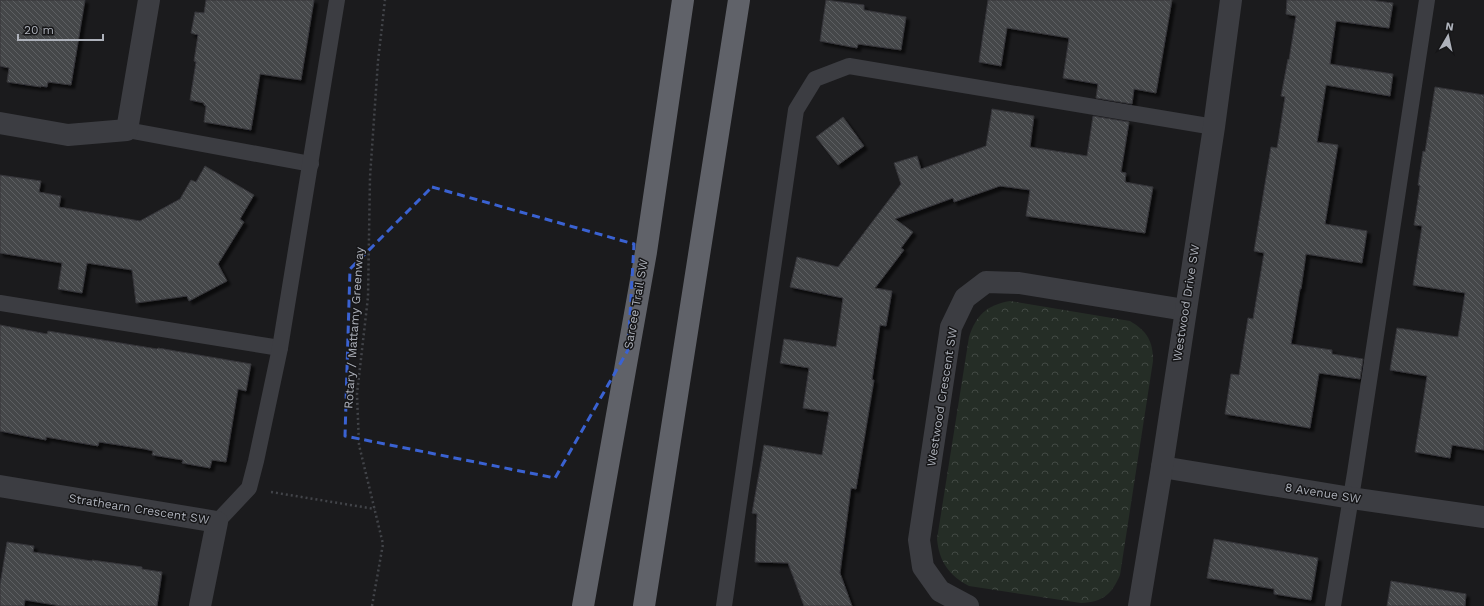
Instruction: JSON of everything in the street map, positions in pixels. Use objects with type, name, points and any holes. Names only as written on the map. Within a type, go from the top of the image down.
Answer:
[{"type":"highway","name":"Sarcee Trail SW","points":[[583,606],[646,252],[683,0]]},
{"type":"highway","points":[[644,606],[739,0]]},
{"type":"street","points":[[0,124],[68,135],[127,130],[149,0]]},
{"type":"street","name":"Westwood Drive SW","points":[[1139,606],[1162,467],[1214,127],[1231,0]]},
{"type":"street","name":"Westwood Crescent SW","points":[[968,606],[940,591],[923,567],[920,540],[951,327],[965,298],[986,282],[1019,283],[1185,310]]},
{"type":"street","name":"8 Avenue SW","points":[[1162,467],[1351,498],[1484,517]]},
{"type":"street","name":"Strathearn Crescent SW","points":[[0,486],[216,522],[200,606]]},
{"type":"lane","points":[[216,522],[249,488],[280,348],[338,0]]},
{"type":"lane","points":[[1333,606],[1351,498],[1427,0]]},
{"type":"lane","points":[[724,606],[796,110],[815,79],[849,66],[1214,127]]},
{"type":"lane","points":[[127,130],[311,164]]},
{"type":"lane","points":[[0,303],[280,348]]},
{"type":"path","name":"Rotary / Mattamy Greenway","points":[[372,606],[383,544],[359,445],[356,394],[368,297],[370,177],[378,61],[385,0]]},
{"type":"path","points":[[249,488],[375,509]]},
{"type":"highlighted area","points":[[432,187],[634,244],[628,350],[555,478],[345,436],[350,269]]},
{"type":"green space","points":[[1010,301],[1130,321],[1145,333],[1152,348],[1153,361],[1120,575],[1110,592],[1101,599],[1095,601],[1081,603],[969,586],[956,578],[946,567],[938,547],[937,539],[969,337],[975,323],[984,312],[995,305]]},
{"type":"building","points":[[0,0],[85,0],[71,85],[48,82],[47,87],[41,87],[7,82],[9,68],[0,66]]},
{"type":"building","points":[[206,0],[314,0],[301,80],[260,74],[251,130],[204,122],[206,106],[204,103],[190,100],[196,62],[194,61],[198,35],[191,33],[195,12],[204,13]]},
{"type":"building","points":[[826,0],[864,5],[864,10],[906,17],[901,50],[858,44],[857,48],[820,41]]},
{"type":"building","points":[[988,0],[1172,0],[1156,93],[1134,89],[1132,104],[1096,98],[1098,84],[1063,78],[1069,38],[1007,28],[1001,66],[979,62]]},
{"type":"building","points":[[1287,0],[1369,0],[1393,3],[1389,28],[1336,21],[1330,64],[1393,74],[1390,96],[1326,85],[1317,142],[1338,145],[1325,224],[1367,231],[1362,263],[1306,254],[1291,344],[1332,350],[1332,354],[1363,359],[1360,379],[1319,373],[1310,428],[1225,414],[1231,374],[1239,375],[1248,318],[1253,319],[1264,253],[1254,251],[1271,147],[1277,148],[1285,97],[1281,96],[1288,59],[1289,60],[1296,16],[1286,14]]},
{"type":"building","points":[[1435,87],[1484,95],[1484,450],[1452,445],[1450,458],[1415,452],[1427,376],[1390,370],[1397,328],[1458,337],[1465,293],[1413,285],[1422,226],[1414,225],[1420,186],[1418,185],[1423,151],[1425,152]]},
{"type":"building","points":[[992,109],[1034,116],[1030,147],[1087,156],[1093,116],[1129,122],[1121,172],[1126,173],[1125,182],[1153,187],[1145,233],[1026,216],[1030,190],[1000,186],[954,202],[953,198],[895,219],[913,232],[901,248],[904,250],[875,288],[892,291],[886,326],[880,325],[872,380],[874,380],[856,489],[851,488],[840,573],[852,606],[804,606],[788,563],[755,562],[757,514],[752,513],[764,445],[822,455],[829,412],[803,408],[809,368],[780,363],[784,339],[836,347],[843,298],[790,287],[797,257],[838,267],[901,184],[894,163],[917,156],[921,169],[986,146]]},
{"type":"building","points":[[843,117],[864,146],[838,165],[816,137]]},
{"type":"building","points":[[205,166],[254,195],[240,219],[244,222],[218,264],[227,281],[189,301],[187,296],[136,303],[132,270],[87,263],[82,293],[58,289],[62,263],[0,253],[0,175],[41,181],[39,192],[61,196],[59,207],[140,221],[180,199],[191,180],[196,182]]},
{"type":"building","points":[[0,325],[47,334],[48,331],[251,364],[246,391],[238,389],[226,462],[212,460],[210,468],[182,463],[183,460],[152,455],[153,451],[145,449],[99,442],[98,446],[46,437],[46,440],[0,431]]},
{"type":"building","points":[[1214,539],[1318,558],[1311,600],[1274,594],[1274,589],[1207,578]]},
{"type":"building","points":[[7,542],[34,546],[33,552],[142,567],[142,569],[162,572],[157,606],[61,606],[25,600],[24,606],[0,606],[0,585]]},
{"type":"building","points":[[1391,581],[1466,594],[1465,606],[1387,606]]}]
